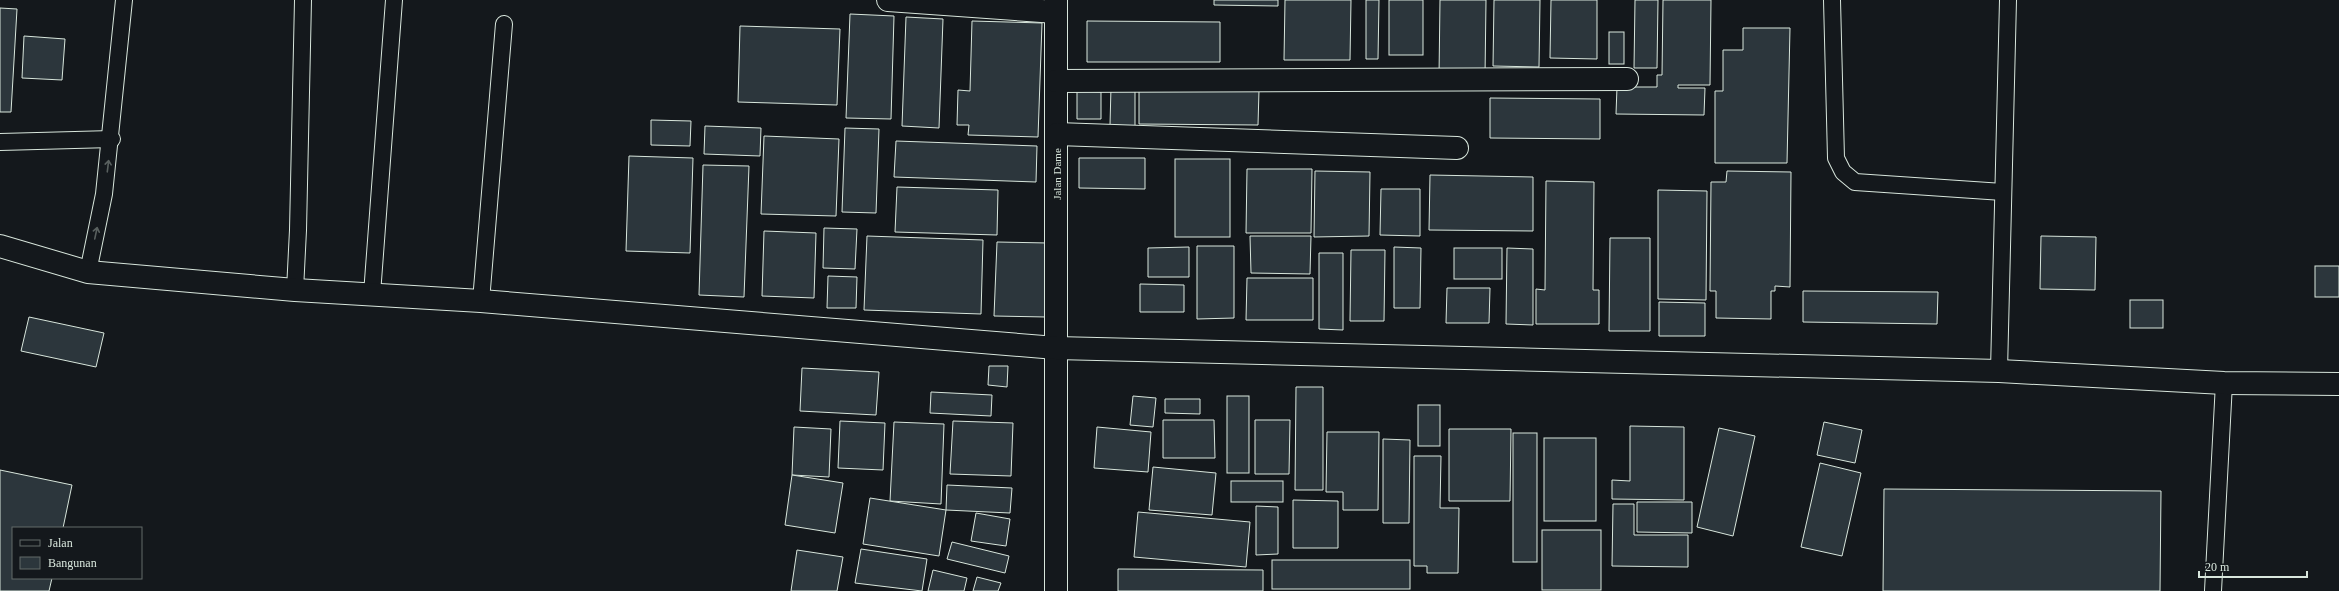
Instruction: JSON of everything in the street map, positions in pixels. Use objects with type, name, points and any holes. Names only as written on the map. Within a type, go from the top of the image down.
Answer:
[{"type":"street","points":[[888,0],[1056,6]]},
{"type":"street","name":"Jalan Dame","points":[[1056,6],[1056,591]]},
{"type":"street","points":[[1056,81],[1627,79]]},
{"type":"street","points":[[1057,134],[1457,148]]},
{"type":"street","points":[[0,246],[88,272],[295,290],[481,301],[1056,348],[1999,371],[2224,383],[2339,384]]},
{"type":"lane","points":[[88,272],[104,194],[112,139],[124,0]]},
{"type":"lane","points":[[295,290],[298,230],[303,0]]},
{"type":"lane","points":[[372,294],[394,0]]},
{"type":"lane","points":[[1832,0],[1836,158],[1843,172],[1855,182],[2003,192]]},
{"type":"lane","points":[[1999,371],[2008,0]]},
{"type":"lane","points":[[481,301],[504,24]]},
{"type":"lane","points":[[0,142],[112,139]]},
{"type":"lane","points":[[2213,591],[2224,383]]},
{"type":"building","points":[[1214,0],[1278,0],[1278,6],[1214,5]]},
{"type":"building","points":[[1285,0],[1351,0],[1350,60],[1284,60]]},
{"type":"building","points":[[1366,0],[1379,0],[1378,59],[1366,59]]},
{"type":"building","points":[[1389,0],[1423,0],[1423,55],[1389,55]]},
{"type":"building","points":[[1440,0],[1486,0],[1485,77],[1439,76]]},
{"type":"building","points":[[1494,0],[1540,0],[1539,67],[1493,66]]},
{"type":"building","points":[[1551,0],[1597,0],[1597,59],[1550,58]]},
{"type":"building","points":[[1635,0],[1658,0],[1657,68],[1634,68]]},
{"type":"building","points":[[1663,0],[1711,0],[1710,85],[1678,85],[1678,88],[1705,88],[1704,115],[1616,114],[1617,87],[1657,87],[1657,75],[1662,75]]},
{"type":"building","points":[[0,8],[17,9],[11,112],[0,112]]},
{"type":"building","points":[[850,14],[894,16],[891,119],[846,118]]},
{"type":"building","points":[[906,17],[943,19],[939,128],[902,126]]},
{"type":"building","points":[[972,21],[1042,23],[1038,137],[968,135],[969,125],[957,125],[958,90],[970,91]]},
{"type":"building","points":[[1087,21],[1220,22],[1220,62],[1087,62]]},
{"type":"building","points":[[740,26],[840,29],[837,105],[738,102]]},
{"type":"building","points":[[1743,28],[1790,28],[1787,163],[1715,163],[1715,91],[1723,91],[1723,50],[1743,50]]},
{"type":"building","points":[[1609,32],[1624,32],[1624,64],[1609,64]]},
{"type":"building","points":[[24,36],[65,39],[62,80],[22,78]]},
{"type":"building","points":[[1111,87],[1135,87],[1135,126],[1110,125]]},
{"type":"building","points":[[1139,90],[1259,90],[1258,125],[1139,124]]},
{"type":"building","points":[[1077,91],[1101,92],[1101,119],[1077,119]]},
{"type":"building","points":[[1490,98],[1600,99],[1600,139],[1490,138]]},
{"type":"building","points":[[651,120],[691,121],[690,146],[651,145]]},
{"type":"building","points":[[705,126],[761,128],[760,156],[704,154]]},
{"type":"building","points":[[845,128],[879,129],[876,213],[842,212]]},
{"type":"building","points":[[764,136],[839,139],[836,216],[761,214]]},
{"type":"building","points":[[896,141],[1037,146],[1036,182],[894,177]]},
{"type":"building","points":[[629,156],[693,158],[690,253],[626,251]]},
{"type":"building","points":[[1079,158],[1145,158],[1145,189],[1079,188]]},
{"type":"building","points":[[1175,159],[1230,159],[1230,237],[1175,237]]},
{"type":"building","points":[[703,165],[749,166],[744,297],[699,295]]},
{"type":"building","points":[[1247,169],[1312,169],[1311,233],[1246,233]]},
{"type":"building","points":[[1315,171],[1370,172],[1369,236],[1314,237]]},
{"type":"building","points":[[1727,171],[1791,172],[1790,287],[1775,286],[1775,291],[1771,291],[1771,319],[1716,318],[1716,291],[1710,291],[1711,182],[1726,182]]},
{"type":"building","points":[[1430,175],[1533,177],[1533,231],[1429,230]]},
{"type":"building","points":[[1546,181],[1594,182],[1593,290],[1599,290],[1599,324],[1536,324],[1536,289],[1545,290]]},
{"type":"building","points":[[897,187],[998,190],[997,235],[895,232]]},
{"type":"building","points":[[1381,189],[1420,189],[1420,236],[1380,235]]},
{"type":"building","points":[[1658,190],[1707,191],[1706,300],[1658,299]]},
{"type":"building","points":[[824,228],[857,229],[855,269],[823,268]]},
{"type":"building","points":[[764,231],[816,233],[814,298],[762,296]]},
{"type":"building","points":[[867,236],[983,240],[981,314],[864,310]]},
{"type":"building","points":[[1250,236],[1311,236],[1310,274],[1251,273]]},
{"type":"building","points":[[2041,236],[2096,237],[2095,290],[2040,289]]},
{"type":"building","points":[[1610,238],[1650,238],[1650,331],[1609,331]]},
{"type":"building","points":[[997,242],[1048,243],[1046,317],[994,316]]},
{"type":"building","points":[[1197,246],[1234,246],[1234,318],[1197,319]]},
{"type":"building","points":[[1189,247],[1189,277],[1148,277],[1148,248]]},
{"type":"building","points":[[1394,247],[1421,248],[1420,308],[1394,308]]},
{"type":"building","points":[[1454,248],[1502,248],[1502,279],[1454,279]]},
{"type":"building","points":[[1507,248],[1533,249],[1533,325],[1506,324]]},
{"type":"building","points":[[1351,250],[1385,250],[1384,321],[1350,321]]},
{"type":"building","points":[[1319,253],[1343,253],[1343,330],[1319,329]]},
{"type":"building","points":[[2315,266],[2339,266],[2339,297],[2315,297]]},
{"type":"building","points":[[828,276],[857,277],[856,308],[827,308]]},
{"type":"building","points":[[1247,278],[1313,278],[1313,320],[1246,320]]},
{"type":"building","points":[[1140,284],[1184,285],[1184,312],[1140,312]]},
{"type":"building","points":[[1447,288],[1490,288],[1489,323],[1446,323]]},
{"type":"building","points":[[1803,291],[1938,292],[1937,324],[1803,322]]},
{"type":"building","points":[[2130,300],[2163,300],[2163,328],[2130,328]]},
{"type":"building","points":[[1659,302],[1705,303],[1705,336],[1659,336]]},
{"type":"building","points":[[29,317],[104,333],[96,367],[21,351]]},
{"type":"building","points":[[989,366],[1008,366],[1007,387],[988,385]]},
{"type":"building","points":[[802,368],[879,372],[876,415],[800,411]]},
{"type":"building","points":[[1296,387],[1323,387],[1323,490],[1295,490]]},
{"type":"building","points":[[931,392],[992,395],[991,416],[930,413]]},
{"type":"building","points":[[1133,396],[1156,398],[1153,427],[1130,425]]},
{"type":"building","points":[[1227,396],[1249,396],[1249,473],[1227,473]]},
{"type":"building","points":[[1165,399],[1200,399],[1200,414],[1165,413]]},
{"type":"building","points":[[1418,405],[1440,405],[1440,446],[1418,446]]},
{"type":"building","points":[[1163,420],[1214,420],[1215,458],[1163,458]]},
{"type":"building","points":[[1255,420],[1290,420],[1289,474],[1255,474]]},
{"type":"building","points":[[840,421],[885,423],[883,470],[838,468]]},
{"type":"building","points":[[953,421],[1013,423],[1011,476],[950,474]]},
{"type":"building","points":[[894,422],[944,424],[941,504],[890,501]]},
{"type":"building","points":[[1824,422],[1862,430],[1855,463],[1817,455]]},
{"type":"building","points":[[1630,426],[1684,427],[1684,500],[1612,499],[1612,480],[1630,481]]},
{"type":"building","points":[[794,427],[831,429],[829,477],[792,475]]},
{"type":"building","points":[[1097,427],[1151,432],[1148,472],[1094,468]]},
{"type":"building","points":[[1719,428],[1755,436],[1733,536],[1697,527]]},
{"type":"building","points":[[1449,429],[1511,429],[1510,501],[1449,501]]},
{"type":"building","points":[[1327,432],[1379,432],[1378,510],[1343,510],[1343,492],[1326,492]]},
{"type":"building","points":[[1513,433],[1537,433],[1537,562],[1513,562]]},
{"type":"building","points":[[1544,438],[1596,438],[1596,521],[1544,521]]},
{"type":"building","points":[[1383,439],[1410,440],[1409,523],[1383,523]]},
{"type":"building","points":[[1414,456],[1441,456],[1440,508],[1459,508],[1458,573],[1427,573],[1427,566],[1414,566]]},
{"type":"building","points":[[1820,463],[1861,473],[1842,556],[1801,547]]},
{"type":"building","points":[[1153,467],[1216,473],[1212,515],[1149,510]]},
{"type":"building","points":[[0,470],[72,485],[63,527],[12,527],[12,579],[52,579],[49,591],[0,591]]},
{"type":"building","points":[[792,475],[843,483],[835,533],[785,525]]},
{"type":"building","points":[[1231,481],[1283,481],[1283,502],[1231,502]]},
{"type":"building","points":[[947,485],[1012,488],[1010,513],[946,510]]},
{"type":"building","points":[[1884,489],[2161,491],[2160,591],[1883,591]]},
{"type":"building","points":[[870,498],[946,510],[939,556],[863,544]]},
{"type":"building","points":[[1293,500],[1338,501],[1338,548],[1293,548]]},
{"type":"building","points":[[1637,502],[1692,502],[1692,533],[1637,532]]},
{"type":"building","points":[[1613,504],[1634,504],[1634,535],[1688,535],[1688,567],[1612,566]]},
{"type":"building","points":[[1256,506],[1278,507],[1278,554],[1256,555]]},
{"type":"building","points":[[1138,512],[1250,522],[1246,567],[1134,557]]},
{"type":"building","points":[[976,513],[1010,519],[1006,546],[971,541]]},
{"type":"building","points":[[1542,530],[1601,530],[1601,590],[1542,590]]},
{"type":"building","points":[[952,542],[1009,556],[1005,573],[947,559]]},
{"type":"building","points":[[861,549],[927,559],[922,591],[855,583]]},
{"type":"building","points":[[797,550],[843,557],[837,591],[791,591]]},
{"type":"building","points":[[1272,560],[1410,560],[1410,589],[1272,589]]},
{"type":"building","points":[[1118,569],[1263,570],[1263,591],[1118,591]]},
{"type":"building","points":[[933,570],[967,578],[964,591],[928,591]]},
{"type":"building","points":[[977,577],[1001,583],[998,591],[973,591]]}]
